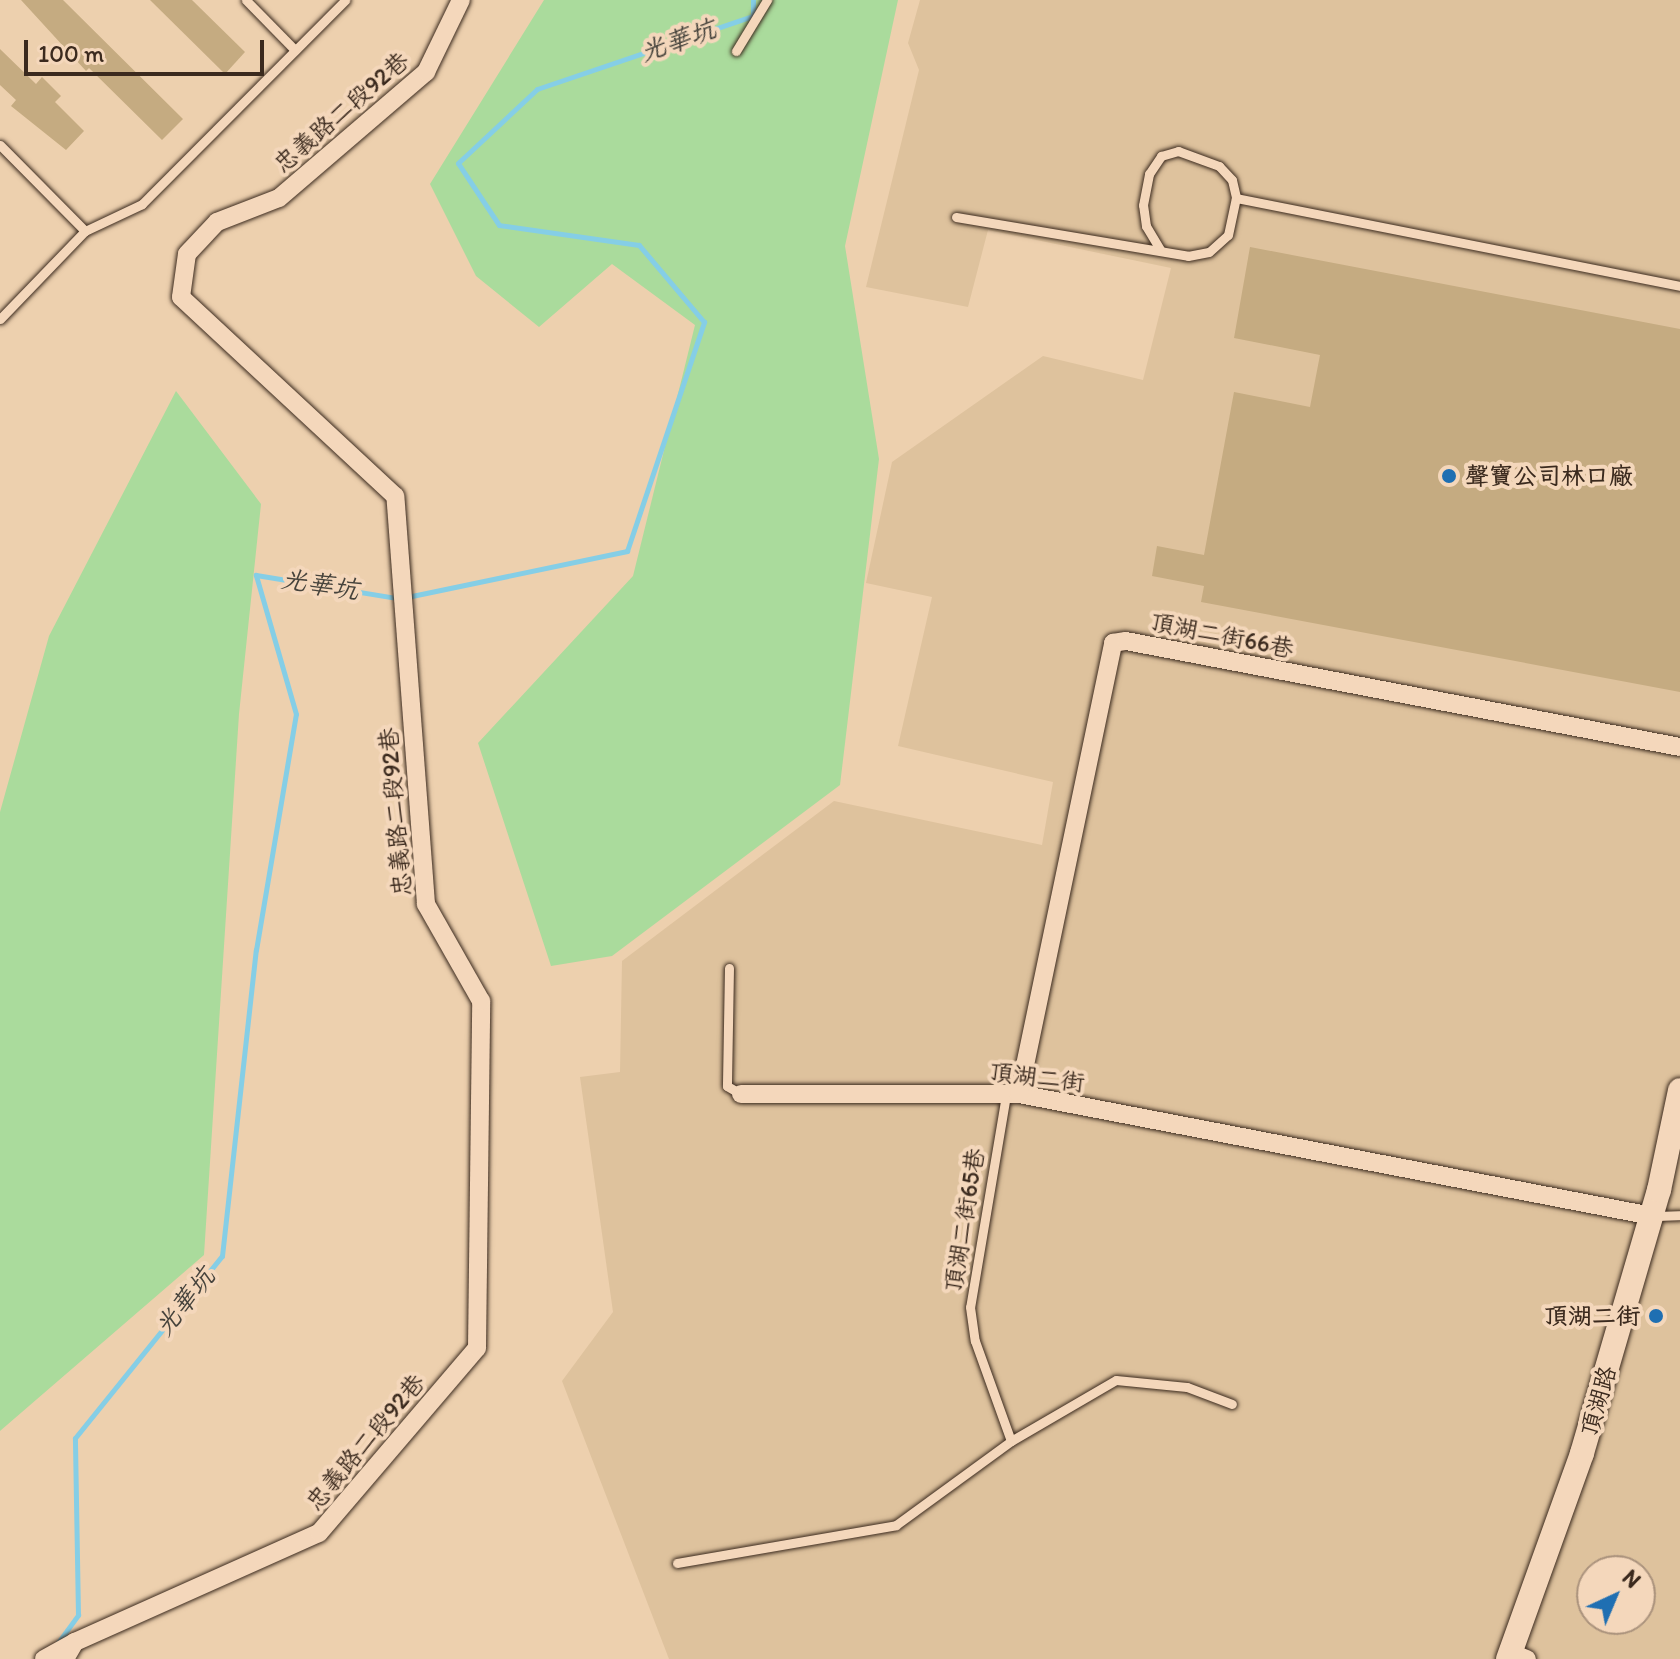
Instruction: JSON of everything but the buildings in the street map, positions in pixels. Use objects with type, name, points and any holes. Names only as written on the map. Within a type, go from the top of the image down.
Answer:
[{"type":"street","name":"忠義路二段92巷","points":[[75,1642],[319,1533],[477,1348],[481,1001],[426,904],[395,496],[181,297],[187,254],[217,222],[279,198],[426,72],[461,0]]},
{"type":"street","name":"頂湖二街66巷","points":[[1012,1095],[1113,643],[1126,641],[1680,747]]},
{"type":"street","name":"頂湖路","points":[[1515,1657],[1582,1453],[1652,1216],[1680,1090]]},
{"type":"street","name":"頂湖二街","points":[[741,1094],[1012,1095],[1652,1216]]},
{"type":"street","points":[[44,1659],[75,1642]]},
{"type":"street","points":[[65,1659],[75,1642]]},
{"type":"lane","points":[[246,0],[295,50]]},
{"type":"lane","points":[[0,319],[85,231],[142,204],[345,0]]},
{"type":"lane","points":[[736,51],[767,0]]},
{"type":"lane","points":[[0,145],[85,231]]},
{"type":"lane","points":[[956,217],[1188,256],[1209,252],[1228,235],[1236,198],[1232,180],[1202,156],[1178,151],[1161,156],[1149,174],[1143,205],[1146,226],[1161,251]]},
{"type":"lane","points":[[1236,198],[1680,286]]},
{"type":"lane","points":[[729,968],[727,1086],[741,1094]]},
{"type":"lane","name":"頂湖二街65巷","points":[[1011,1441],[975,1341],[970,1307],[1012,1095]]},
{"type":"lane","points":[[1652,1216],[1680,1215]]},
{"type":"lane","points":[[677,1563],[896,1525],[1011,1441],[1116,1380],[1187,1387],[1232,1404]]},
{"type":"shaded area","points":[[920,0],[1680,0],[1680,1659],[669,1659],[562,1381],[613,1312],[580,1077],[620,1072],[622,961],[834,801],[1042,845],[1053,782],[898,746],[932,597],[866,583],[892,462],[1043,356],[1143,380],[1171,268],[988,230],[968,307],[866,287],[919,70],[908,43]]},
{"type":"green space","points":[[544,0],[898,0],[845,246],[879,459],[840,785],[612,956],[551,966],[478,743],[633,576],[695,325],[612,264],[539,327],[476,276],[430,184]]},
{"type":"green space","points":[[176,391],[261,504],[239,714],[204,1255],[0,1431],[0,812],[49,636]]},
{"type":"waterway","name":"光華坑","points":[[407,597],[627,551],[704,322],[639,245],[499,225],[458,163],[537,89],[753,16],[753,0]]},
{"type":"waterway","name":"光華坑","points":[[57,1644],[78,1615],[75,1438],[222,1256],[256,950],[296,714],[256,575],[397,598]]},
{"type":"place","name":"聲寶公司林口廠","points":[[1449,476]]},
{"type":"place","name":"頂湖二街","points":[[1656,1316]]}]
